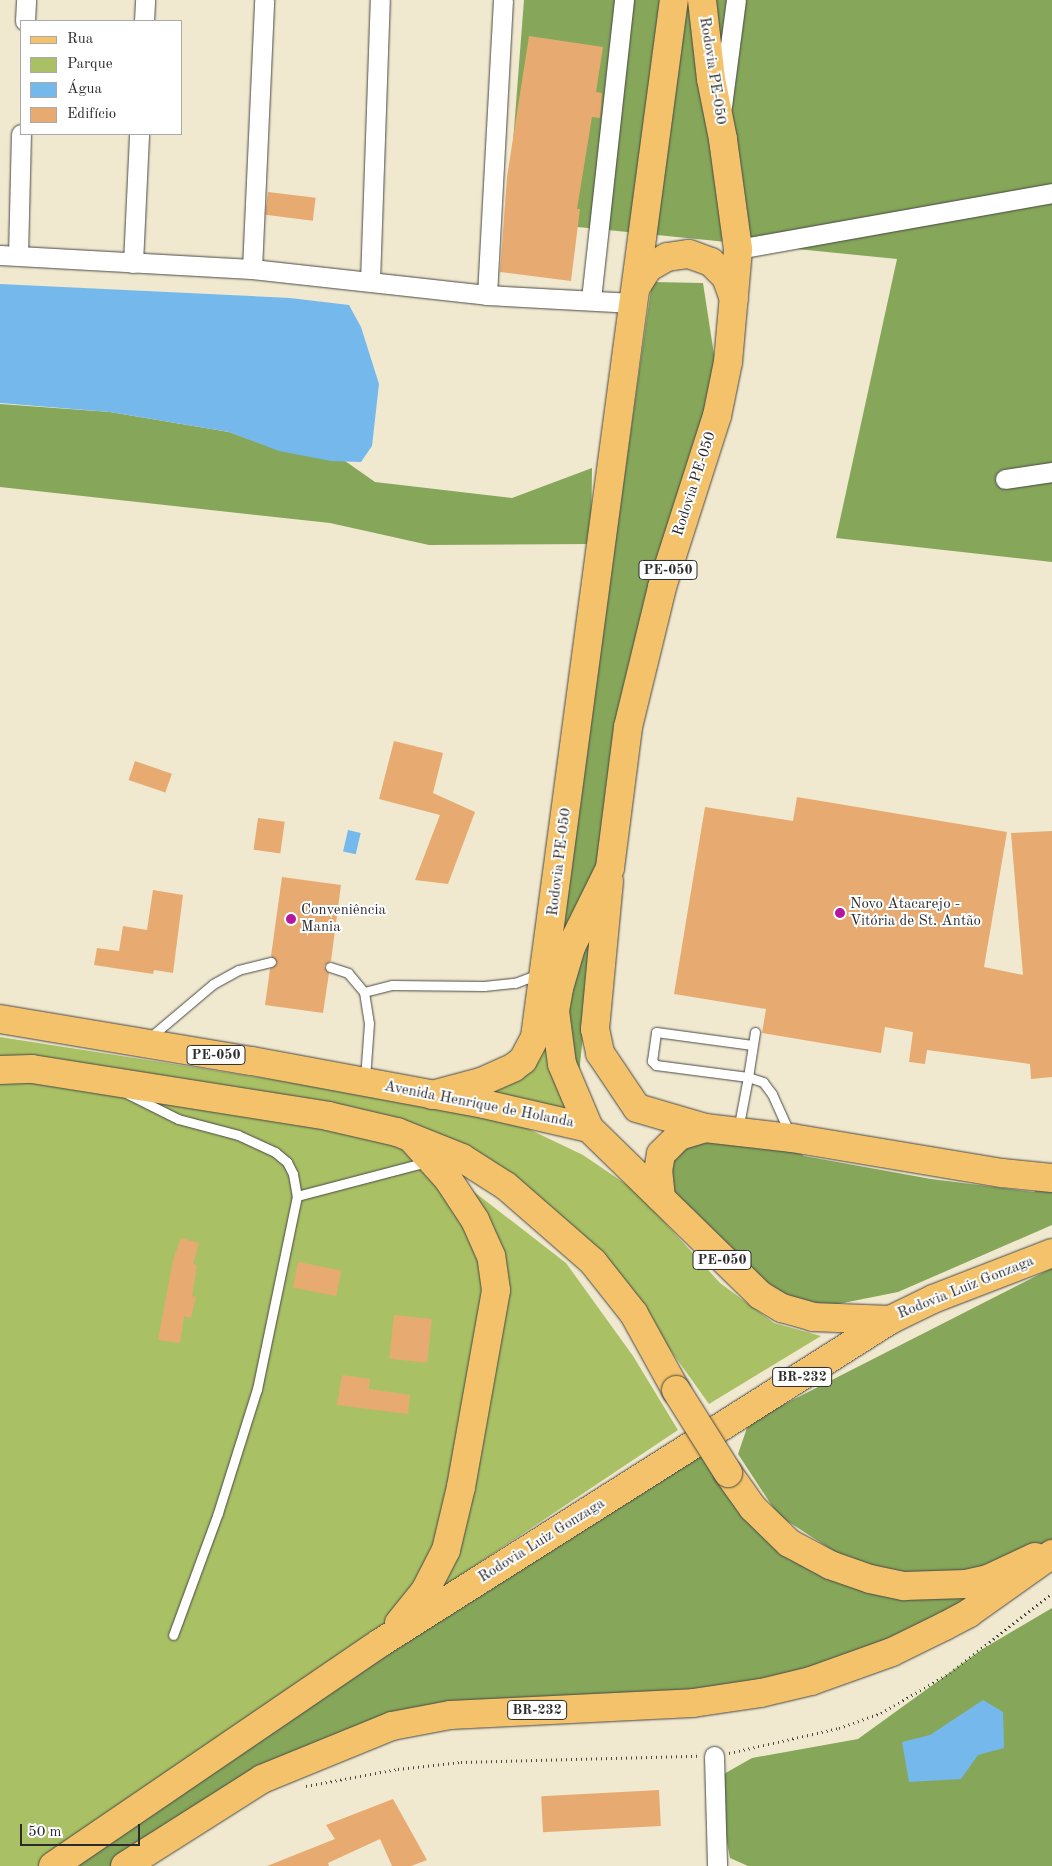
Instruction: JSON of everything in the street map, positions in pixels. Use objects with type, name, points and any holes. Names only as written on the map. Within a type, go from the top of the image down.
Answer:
[{"type":"main road","name":"Rodovia PE-050","points":[[432,1095],[481,1082],[523,1060],[535,1037],[546,972],[674,0]]},
{"type":"main road","name":"Rodovia PE-050","points":[[589,1128],[562,1064],[555,1011],[571,947],[610,868],[628,727],[662,587],[717,416],[728,362],[738,248],[720,124],[710,79],[702,0]]},
{"type":"main road","points":[[634,295],[648,268],[661,261],[689,254],[710,262],[721,272],[734,299]]},
{"type":"main road","points":[[610,868],[596,1001],[595,1029],[600,1053],[637,1108],[705,1128],[792,1138],[1002,1173],[1052,1178]]},
{"type":"main road","name":"Avenida Henrique de Holanda","points":[[0,1019],[365,1082],[589,1128],[743,1281],[782,1308],[813,1316],[890,1320]]},
{"type":"main road","points":[[0,1070],[32,1069],[328,1116],[370,1124],[431,1145],[481,1169],[561,1230],[617,1290],[728,1473],[753,1508],[789,1542],[830,1565],[870,1579],[904,1586],[966,1584],[988,1579],[1034,1558],[1052,1554]]},
{"type":"main road","points":[[661,1198],[658,1171],[664,1149],[679,1136],[705,1128]]},
{"type":"main road","points":[[380,1643],[424,1591],[446,1550],[461,1488],[496,1290],[490,1256],[476,1220],[432,1161],[412,1140]]},
{"type":"main road","name":"Rodovia Luiz Gonzaga","points":[[53,1866],[380,1643],[890,1320],[933,1299],[1052,1254]]},
{"type":"main road","name":"BR-232","points":[[125,1866],[262,1780],[392,1726],[450,1714],[693,1703],[761,1693],[811,1681],[892,1652],[953,1622],[1052,1554]]},
{"type":"street","points":[[25,20],[26,0]]},
{"type":"street","points":[[144,20],[145,0]]},
{"type":"street","points":[[252,269],[264,0]]},
{"type":"street","points":[[370,281],[380,0]]},
{"type":"street","points":[[487,295],[503,0]]},
{"type":"street","points":[[591,299],[624,0]]},
{"type":"street","points":[[720,124],[737,2]]},
{"type":"street","points":[[22,135],[9,255],[252,269],[487,295],[591,299],[634,295]]},
{"type":"street","points":[[133,263],[139,135]]},
{"type":"street","points":[[738,248],[1052,192]]},
{"type":"street","points":[[1005,479],[1052,472]]},
{"type":"street","points":[[714,1756],[717,1866]]},
{"type":"lane","points":[[144,1043],[213,984],[238,970],[270,962]]},
{"type":"lane","points":[[330,967],[348,973],[364,992],[368,1023],[365,1082]]},
{"type":"lane","points":[[364,992],[392,985],[484,986],[515,983],[546,972]]},
{"type":"lane","points":[[752,1045],[659,1030],[656,1032],[652,1061],[656,1065],[748,1077],[762,1082],[772,1094],[792,1138]]},
{"type":"lane","points":[[738,1131],[755,1032]]},
{"type":"lane","points":[[106,1081],[155,1110],[238,1135],[274,1152],[287,1162],[293,1174],[297,1196],[257,1389],[218,1513],[173,1635]]},
{"type":"lane","points":[[297,1196],[432,1161]]},
{"type":"path","points":[[301,1787],[388,1770],[461,1762],[714,1756],[803,1737],[881,1713],[950,1673],[1052,1593]]},
{"type":"green space","points":[[524,0],[1052,0],[1052,562],[836,538],[897,259],[507,220]]},
{"type":"green space","points":[[652,282],[703,283],[717,374],[612,755],[576,1103],[545,1030]]},
{"type":"green space","points":[[0,404],[110,412],[229,432],[262,444],[345,461],[375,482],[512,498],[592,468],[591,544],[429,545],[330,523],[0,487]]},
{"type":"green space","points":[[0,1037],[404,1100],[518,1124],[583,1155],[636,1191],[720,1283],[774,1323],[821,1336],[709,1404],[606,1260],[424,1130],[0,1065]]},
{"type":"green space","points":[[543,1039],[584,1118],[473,1094]]},
{"type":"green space","points":[[0,1072],[412,1139],[432,1161],[496,1290],[450,1535],[416,1604],[46,1866],[0,1866]]},
{"type":"green space","points":[[691,1141],[787,1143],[804,1156],[931,1179],[1034,1192],[1044,1184],[1052,1184],[1052,1225],[898,1292],[818,1308],[774,1295],[671,1198],[672,1165],[677,1153]]},
{"type":"green space","points":[[464,1184],[566,1263],[633,1356],[678,1430],[437,1591],[500,1316]]},
{"type":"green space","points":[[1052,1268],[1052,1541],[1016,1564],[941,1578],[852,1563],[778,1515],[738,1454],[749,1422]]},
{"type":"green space","points":[[696,1444],[830,1565],[966,1584],[969,1613],[730,1705],[392,1726],[123,1866],[61,1866]]},
{"type":"green space","points":[[1052,1608],[1052,1866],[748,1866],[730,1858],[715,1779],[752,1758],[858,1739],[981,1650]]},
{"type":"water","points":[[0,284],[290,298],[349,305],[361,327],[379,384],[372,446],[361,462],[331,461],[279,451],[229,432],[110,412],[0,403]]},
{"type":"water","points":[[348,830],[361,833],[356,854],[343,851]]},
{"type":"water","points":[[983,1700],[1003,1712],[1004,1748],[978,1755],[961,1779],[909,1782],[902,1742],[930,1735]]},
{"type":"building","points":[[529,36],[603,47],[596,92],[602,93],[600,118],[592,117],[577,209],[580,209],[571,281],[500,272],[507,177]]},
{"type":"building","points":[[268,192],[316,198],[313,221],[265,215]]},
{"type":"building","points":[[394,741],[443,753],[433,793],[475,812],[448,884],[415,880],[440,815],[379,799]]},
{"type":"building","points":[[135,761],[172,774],[165,793],[128,780]]},
{"type":"building","name":"Novo Atacarejo - Vitória de St. Antão","points":[[797,797],[1007,832],[984,967],[1023,975],[1011,833],[1052,831],[1052,1077],[1031,1079],[1030,1064],[927,1050],[925,1064],[909,1062],[913,1032],[885,1027],[881,1053],[762,1033],[766,1009],[674,994],[705,807],[793,821]]},
{"type":"building","points":[[258,818],[285,822],[280,853],[254,850]]},
{"type":"building","points":[[282,877],[341,885],[331,961],[324,966],[329,973],[323,1013],[265,1005],[270,969],[277,963],[271,956]]},
{"type":"building","points":[[153,890],[183,895],[173,973],[154,970],[153,974],[94,965],[97,948],[119,951],[123,926],[147,930]]},
{"type":"building","points":[[181,1238],[199,1243],[193,1264],[197,1265],[192,1296],[196,1297],[191,1318],[184,1316],[180,1343],[158,1340],[173,1260]]},
{"type":"building","points":[[298,1262],[341,1270],[336,1296],[293,1288]]},
{"type":"building","points":[[394,1315],[432,1319],[427,1363],[389,1359]]},
{"type":"building","points":[[342,1375],[370,1379],[369,1389],[410,1395],[408,1414],[337,1405]]},
{"type":"building","points":[[659,1790],[661,1826],[543,1832],[541,1796]]},
{"type":"building","points":[[393,1799],[427,1860],[411,1866],[392,1866],[380,1839],[328,1863],[329,1866],[267,1866],[335,1839],[326,1825]]},
{"type":"place","name":"Novo Atacarejo - Vitória de St. Antão","points":[[840,913]]},
{"type":"place","name":"Conveniência Mania","points":[[291,919]]}]
